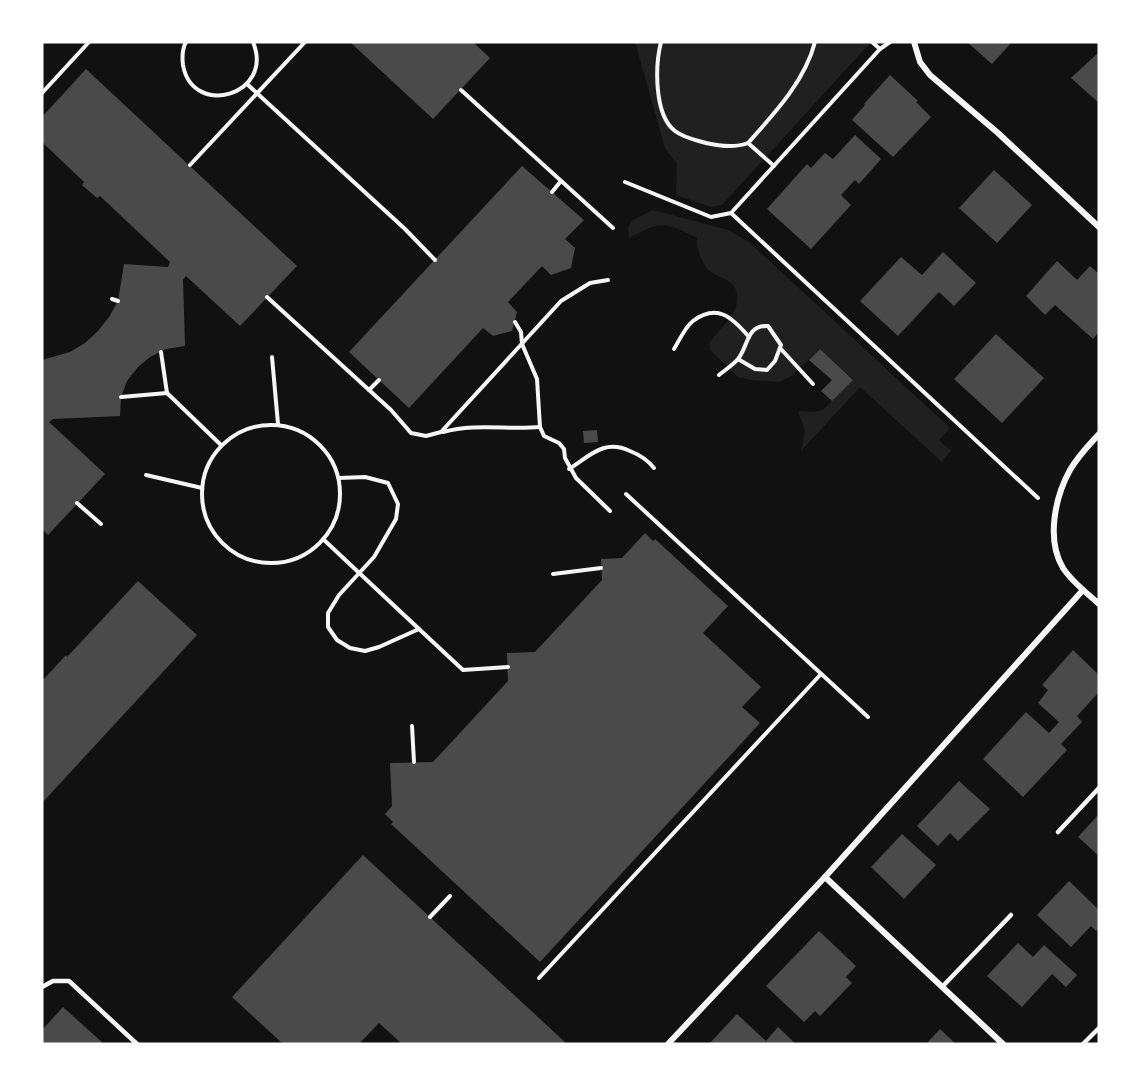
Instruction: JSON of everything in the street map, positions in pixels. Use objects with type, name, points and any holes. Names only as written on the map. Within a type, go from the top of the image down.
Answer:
[{"type":"street","points":[[914,42],[920,62],[930,75],[998,133],[1099,227]]},
{"type":"street","points":[[1099,434],[1070,470],[1056,508],[1054,531],[1056,549],[1062,566],[1099,604]]},
{"type":"street","points":[[668,1044],[825,877],[1083,590]]},
{"type":"street","points":[[825,877],[1004,1044]]},
{"type":"lane","points":[[1058,832],[1099,788]]},
{"type":"lane","points":[[942,987],[1011,915]]},
{"type":"lane","points":[[42,987],[53,981],[69,981],[137,1044]]},
{"type":"lane","points":[[1083,1044],[1099,1028]]},
{"type":"path","points":[[42,93],[88,42]]},
{"type":"path","points":[[186,42],[182,59],[184,72],[191,82],[201,91],[225,96],[237,92],[254,74],[257,62],[253,42]]},
{"type":"path","points":[[190,165],[305,42]]},
{"type":"path","points":[[661,42],[657,56],[658,86],[667,123],[686,137],[708,143],[739,146],[748,143],[794,86],[812,54],[815,42]]},
{"type":"path","points":[[872,42],[880,49]]},
{"type":"path","points":[[625,182],[711,217],[731,213],[880,49],[890,42]]},
{"type":"path","points":[[247,84],[405,229],[435,260]]},
{"type":"path","points":[[462,90],[613,228]]},
{"type":"path","points":[[748,143],[774,166]]},
{"type":"path","points":[[552,192],[561,181]]},
{"type":"path","points":[[731,213],[1024,486],[1042,501],[1056,508]]},
{"type":"path","points":[[441,432],[561,301],[590,283],[608,280]]},
{"type":"path","points":[[267,297],[391,410],[411,433],[426,436],[461,427],[486,426],[510,429],[540,427]]},
{"type":"path","points":[[112,299],[117,301]]},
{"type":"path","points":[[674,349],[692,322],[714,311],[722,313],[738,324],[748,337]]},
{"type":"path","points":[[515,321],[537,379],[540,427],[544,436],[559,443],[564,449],[569,469],[610,511]]},
{"type":"path","points":[[719,375],[738,359],[751,331],[759,326],[768,326],[781,345],[775,361],[767,370],[755,369],[738,359]]},
{"type":"path","points":[[780,348],[813,384]]},
{"type":"path","points":[[161,352],[167,393],[221,445]]},
{"type":"path","points":[[272,357],[278,424]]},
{"type":"path","points":[[369,390],[379,380]]},
{"type":"path","points":[[121,397],[167,393]]},
{"type":"path","points":[[278,424],[299,430],[317,441],[331,458],[339,478],[340,500],[334,521],[323,539],[306,553],[286,561],[264,563],[244,558],[225,546],[211,530],[203,510],[202,488],[207,465],[221,445],[238,432],[257,426],[278,424]]},
{"type":"path","points":[[569,469],[608,445],[620,446],[634,452],[646,459],[654,468]]},
{"type":"path","points":[[146,475],[202,488]]},
{"type":"path","points":[[339,478],[365,477],[388,483],[398,504],[396,519],[374,557],[339,595],[328,614],[328,627],[337,640],[350,648],[365,651],[419,629]]},
{"type":"path","points":[[626,494],[868,717]]},
{"type":"path","points":[[77,503],[101,524]]},
{"type":"path","points":[[323,539],[463,670],[508,667]]},
{"type":"path","points":[[553,574],[601,568]]},
{"type":"path","points":[[538,978],[822,674]]},
{"type":"path","points":[[412,726],[414,762]]},
{"type":"path","points":[[430,917],[450,896]]},
{"type":"shaded area","points":[[635,42],[871,42],[722,205],[711,207],[676,195],[677,164],[665,148]]},
{"type":"shaded area","points":[[653,210],[728,230],[749,242],[950,428],[939,440],[951,451],[942,462],[860,387],[801,451],[805,431],[798,411],[823,410],[853,379],[820,349],[790,377],[779,382],[738,377],[710,350],[709,345],[730,319],[736,307],[737,294],[733,285],[705,266],[700,257],[697,238],[686,232],[663,225],[648,228],[629,238],[628,228],[631,221]]},
{"type":"building","points":[[350,42],[473,42],[490,58],[433,119]]},
{"type":"building","points":[[967,42],[1012,42],[992,64]]},
{"type":"building","points":[[1099,52],[1099,103],[1071,78]]},
{"type":"building","points":[[86,69],[297,266],[240,326],[186,276],[183,280],[185,346],[166,349],[150,357],[138,367],[127,381],[121,397],[120,416],[53,419],[49,422],[105,474],[48,535],[42,529],[42,360],[70,352],[85,343],[98,331],[118,301],[124,264],[168,267],[170,262],[100,196],[97,198],[82,185],[84,182],[42,142],[42,117]]},
{"type":"building","points":[[890,75],[918,101],[916,102],[931,117],[893,157],[852,120]]},
{"type":"building","points":[[855,135],[881,159],[859,184],[855,180],[841,195],[851,205],[811,249],[767,209],[807,164],[811,168],[825,153],[833,159]]},
{"type":"building","points":[[522,166],[584,220],[565,239],[575,248],[571,268],[551,275],[542,266],[508,302],[517,312],[512,331],[493,336],[483,328],[409,408],[349,352]]},
{"type":"building","points":[[994,170],[1032,205],[997,243],[959,208]]},
{"type":"building","points":[[943,252],[976,283],[954,306],[939,292],[898,336],[860,301],[901,257],[922,275]]},
{"type":"building","points":[[1057,261],[1077,280],[1090,266],[1099,274],[1099,332],[1093,339],[1055,305],[1045,315],[1026,296]]},
{"type":"building","points":[[996,334],[1044,378],[1002,423],[954,379]]},
{"type":"building","points":[[820,349],[853,380],[832,401],[821,391],[832,380],[809,360]]},
{"type":"building","points":[[597,430],[598,442],[584,443],[583,431]]},
{"type":"building","points":[[645,533],[653,541],[655,539],[728,606],[703,633],[761,687],[742,707],[760,723],[540,962],[391,824],[393,822],[385,814],[392,806],[390,763],[433,762],[508,681],[507,653],[535,652],[602,580],[601,559],[622,558]]},
{"type":"building","points":[[138,581],[197,635],[42,803],[42,681]]},
{"type":"building","points":[[1073,650],[1099,675],[1099,692],[1077,716],[1082,722],[1061,744],[1067,750],[1023,797],[983,759],[1026,712],[1049,733],[1059,722],[1038,703],[1048,690],[1042,685]]},
{"type":"building","points":[[959,781],[990,809],[958,841],[950,833],[938,846],[917,826]]},
{"type":"building","points":[[1099,814],[1099,856],[1078,837]]},
{"type":"building","points":[[902,834],[936,865],[904,899],[871,867]]},
{"type":"building","points":[[363,855],[567,1044],[402,1044],[379,1023],[359,1044],[283,1044],[232,997]]},
{"type":"building","points":[[1069,881],[1099,910],[1099,928],[1096,931],[1091,926],[1071,947],[1037,915]]},
{"type":"building","points":[[819,931],[856,966],[846,977],[852,983],[820,1016],[815,1011],[804,1022],[766,986]]},
{"type":"building","points":[[1018,943],[1033,957],[1044,945],[1077,975],[1066,987],[1052,974],[1022,1007],[987,976]]},
{"type":"building","points":[[63,1007],[104,1044],[42,1044],[42,1030]]},
{"type":"building","points":[[737,1014],[766,1041],[778,1027],[796,1044],[709,1044]]},
{"type":"building","points":[[940,1029],[956,1044],[926,1044]]}]
